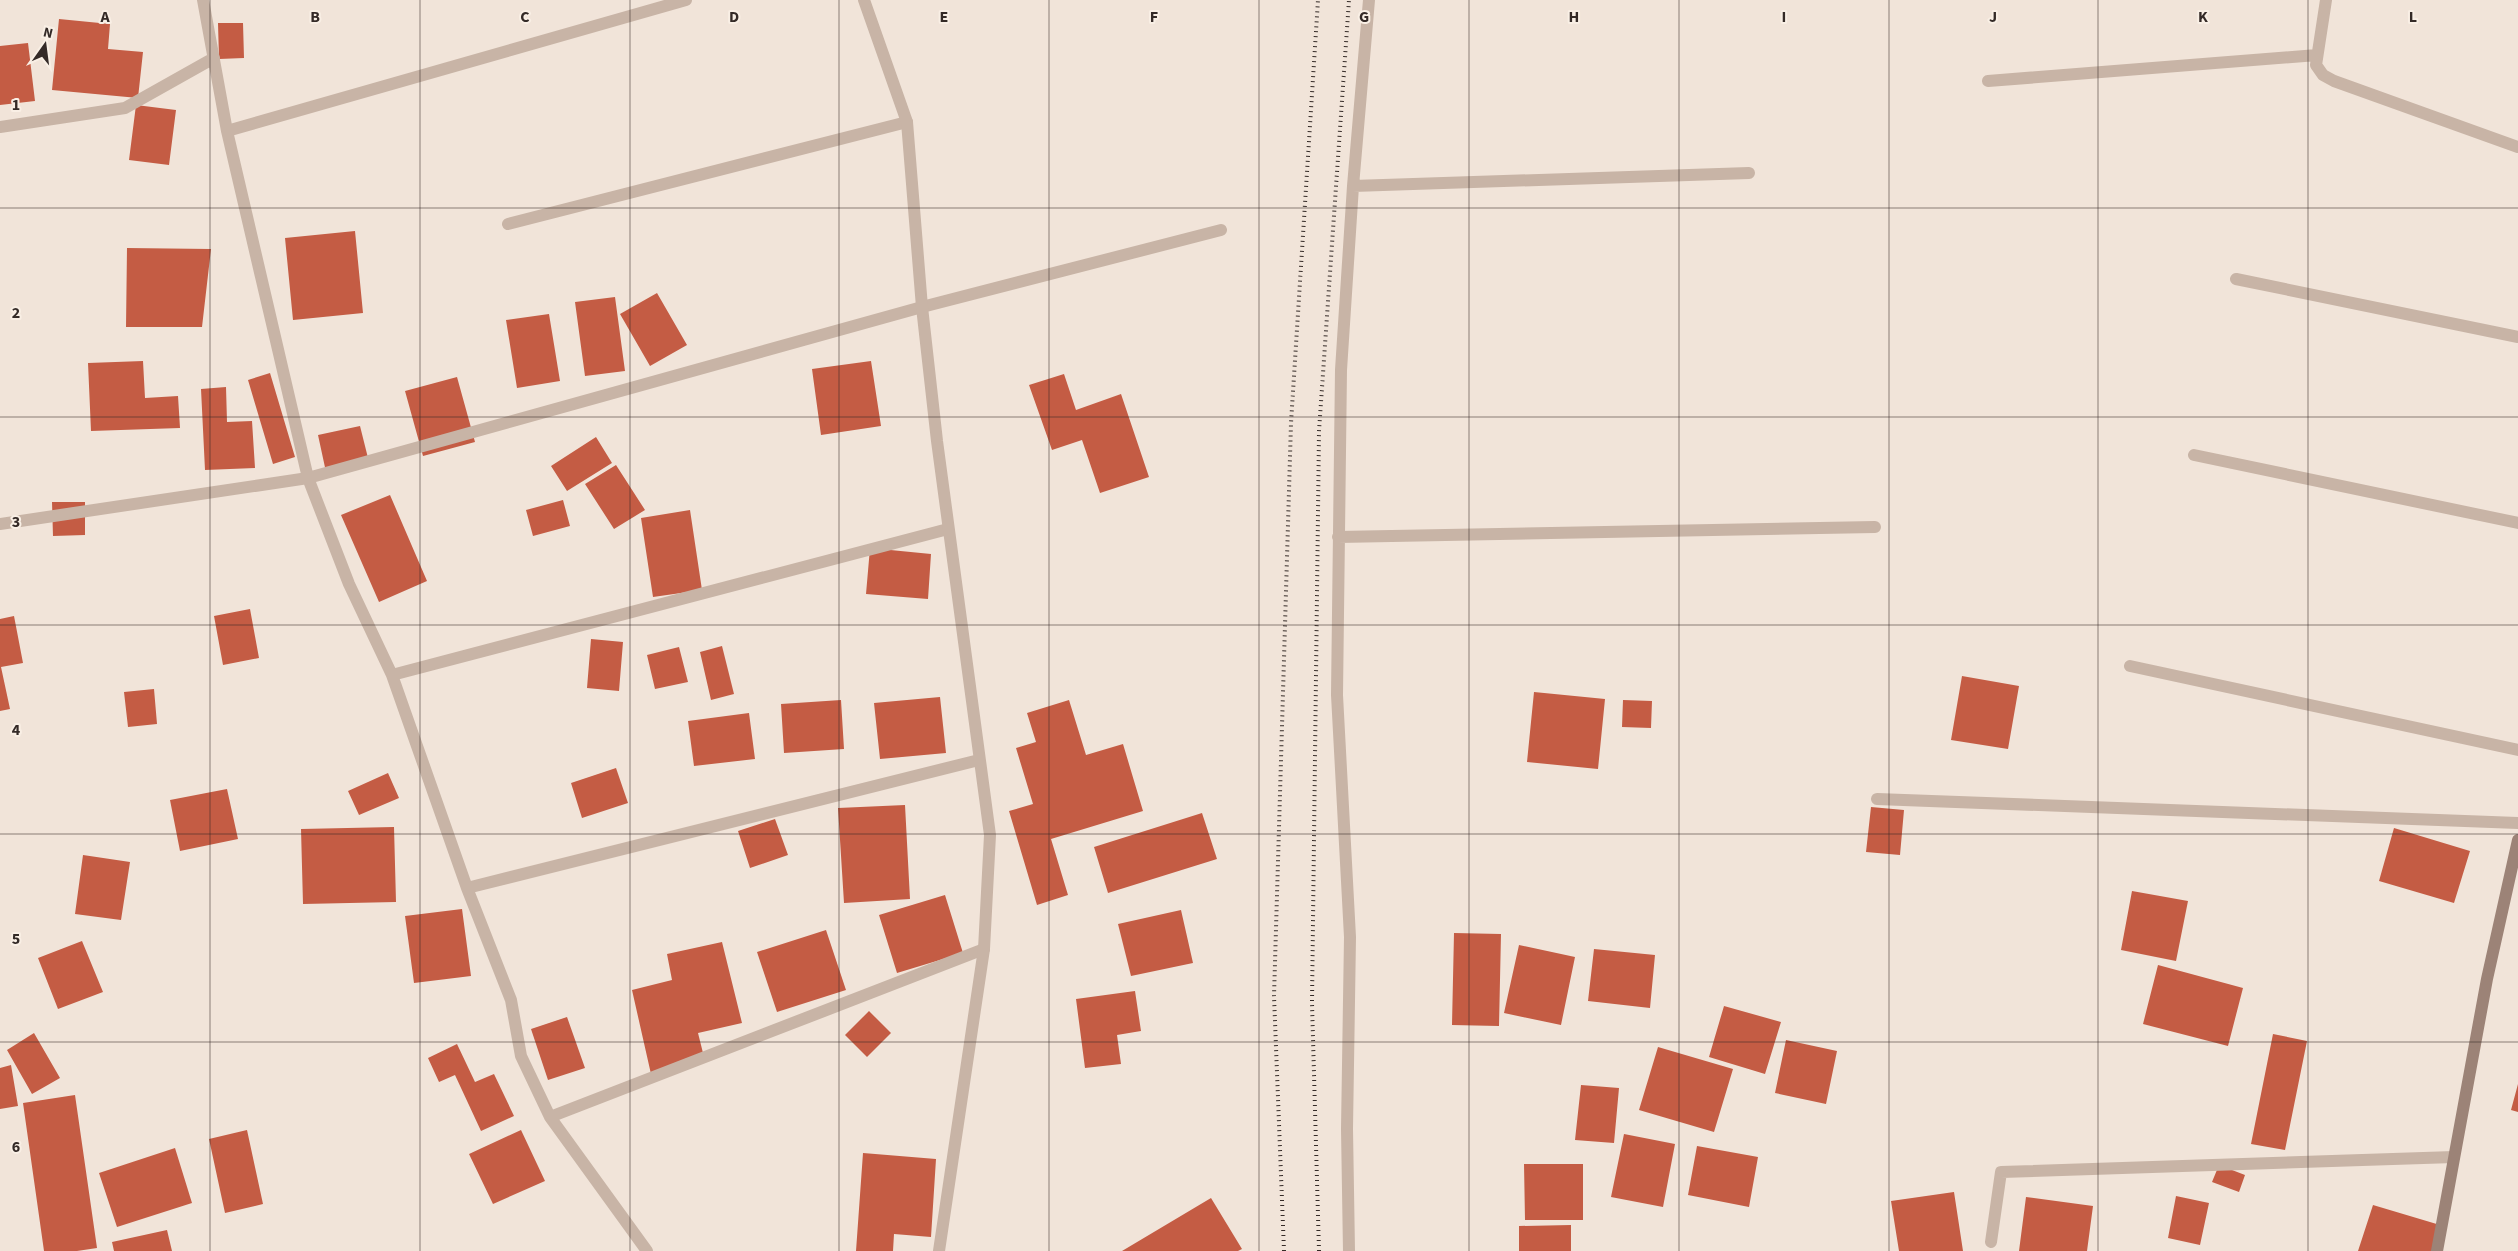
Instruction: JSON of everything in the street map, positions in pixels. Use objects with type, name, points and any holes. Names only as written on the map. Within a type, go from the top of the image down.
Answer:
[{"type":"main road","points":[[2437,1251],[2487,979],[2518,840]]},
{"type":"street","points":[[203,0],[227,131],[308,478],[349,584],[392,675],[467,888],[511,1000],[521,1056],[550,1117],[647,1251]]},
{"type":"street","points":[[227,131],[686,0]]},
{"type":"street","points":[[864,0],[907,122],[922,307],[948,529],[990,835],[984,949],[939,1251]]},
{"type":"street","points":[[1349,1251],[1347,1129],[1350,937],[1337,695],[1338,537],[1341,370],[1353,186],[1369,0]]},
{"type":"street","points":[[2326,0],[2316,64],[2323,75],[2334,81],[2518,147]]},
{"type":"street","points":[[1988,81],[2317,55]]},
{"type":"street","points":[[0,127],[124,108],[214,58]]},
{"type":"street","points":[[508,224],[907,122]]},
{"type":"street","points":[[1353,186],[1749,173]]},
{"type":"street","points":[[0,524],[308,478],[922,307],[1222,230]]},
{"type":"street","points":[[2236,279],[2518,337]]},
{"type":"street","points":[[2194,455],[2518,523]]},
{"type":"street","points":[[1338,537],[1875,526]]},
{"type":"street","points":[[392,675],[948,529]]},
{"type":"street","points":[[2130,666],[2518,750]]},
{"type":"street","points":[[467,888],[979,760]]},
{"type":"street","points":[[1877,799],[2518,823]]},
{"type":"street","points":[[550,1117],[984,949]]},
{"type":"street","points":[[1991,1242],[2000,1172],[2454,1157]]},
{"type":"building","points":[[59,19],[110,24],[108,49],[143,52],[138,98],[52,90]]},
{"type":"building","points":[[218,23],[243,23],[244,58],[219,59]]},
{"type":"building","points":[[28,43],[35,101],[0,105],[0,46]]},
{"type":"building","points":[[136,105],[176,110],[169,165],[129,160]]},
{"type":"building","points":[[355,231],[363,313],[293,320],[285,238]]},
{"type":"building","points":[[127,248],[211,249],[202,327],[126,327]]},
{"type":"building","points":[[657,293],[687,345],[650,366],[620,314]]},
{"type":"building","points":[[615,297],[625,371],[585,376],[575,302]]},
{"type":"building","points":[[549,314],[560,381],[517,388],[506,320]]},
{"type":"building","points":[[143,361],[145,398],[178,396],[180,428],[91,431],[88,363]]},
{"type":"building","points":[[871,361],[881,426],[821,435],[812,369]]},
{"type":"building","points":[[270,373],[295,457],[273,464],[248,380]]},
{"type":"building","points":[[1064,374],[1076,410],[1121,394],[1149,477],[1100,493],[1082,440],[1052,450],[1029,385]]},
{"type":"building","points":[[457,377],[475,442],[423,456],[405,391]]},
{"type":"building","points":[[226,387],[227,422],[252,421],[255,468],[205,470],[201,389]]},
{"type":"building","points":[[360,426],[369,462],[326,472],[318,435]]},
{"type":"building","points":[[596,437],[612,463],[567,491],[551,466]]},
{"type":"building","points":[[616,465],[645,510],[614,529],[585,484]]},
{"type":"building","points":[[390,495],[427,581],[379,602],[341,515]]},
{"type":"building","points":[[563,500],[570,526],[533,536],[526,510]]},
{"type":"building","points":[[52,502],[85,502],[85,535],[53,536]]},
{"type":"building","points":[[690,510],[702,590],[653,597],[641,518]]},
{"type":"building","points":[[870,548],[931,554],[928,599],[866,594]]},
{"type":"building","points":[[250,609],[259,658],[223,665],[214,616]]},
{"type":"building","points":[[14,616],[23,663],[1,667],[10,709],[0,711],[0,619]]},
{"type":"building","points":[[591,639],[623,642],[619,691],[587,688]]},
{"type":"building","points":[[722,646],[734,694],[711,700],[700,652]]},
{"type":"building","points":[[679,647],[688,682],[655,689],[647,655]]},
{"type":"building","points":[[1962,676],[2019,686],[2008,749],[1951,740]]},
{"type":"building","points":[[154,689],[157,724],[128,727],[124,692]]},
{"type":"building","points":[[1534,692],[1605,699],[1598,769],[1527,762]]},
{"type":"building","points":[[940,697],[946,753],[880,759],[874,703]]},
{"type":"building","points":[[841,700],[844,749],[784,753],[781,704]]},
{"type":"building","points":[[1069,700],[1086,755],[1123,744],[1143,811],[1051,839],[1068,895],[1037,905],[1009,811],[1033,804],[1016,748],[1036,742],[1027,713]]},
{"type":"building","points":[[1623,700],[1652,701],[1651,728],[1622,727]]},
{"type":"building","points":[[749,713],[755,759],[694,766],[688,721]]},
{"type":"building","points":[[616,768],[628,803],[582,818],[571,783]]},
{"type":"building","points":[[388,773],[399,798],[359,815],[348,791]]},
{"type":"building","points":[[227,789],[238,839],[180,851],[170,800]]},
{"type":"building","points":[[905,805],[910,899],[844,903],[838,808]]},
{"type":"building","points":[[1871,807],[1904,810],[1900,855],[1866,852]]},
{"type":"building","points":[[1202,813],[1217,859],[1108,893],[1094,847]]},
{"type":"building","points":[[775,819],[788,855],[750,868],[738,831]]},
{"type":"building","points":[[394,827],[396,902],[303,904],[301,829]]},
{"type":"building","points":[[2394,828],[2470,851],[2454,903],[2379,881]]},
{"type":"building","points":[[83,855],[130,862],[121,920],[75,914]]},
{"type":"building","points":[[2132,891],[2188,901],[2176,961],[2121,950]]},
{"type":"building","points":[[945,895],[963,953],[897,973],[879,915]]},
{"type":"building","points":[[462,909],[471,976],[414,983],[405,916]]},
{"type":"building","points":[[1181,910],[1193,963],[1131,976],[1118,924]]},
{"type":"building","points":[[826,930],[846,990],[777,1012],[757,952]]},
{"type":"building","points":[[1454,933],[1501,934],[1499,1026],[1452,1025]]},
{"type":"building","points":[[82,941],[103,992],[58,1009],[38,958]]},
{"type":"building","points":[[722,942],[742,1023],[698,1033],[705,1061],[651,1074],[632,990],[672,980],[667,954]]},
{"type":"building","points":[[1519,945],[1575,957],[1561,1025],[1504,1013]]},
{"type":"building","points":[[1594,949],[1655,955],[1650,1008],[1588,1001]]},
{"type":"building","points":[[2158,965],[2243,988],[2228,1046],[2143,1024]]},
{"type":"building","points":[[1135,991],[1141,1031],[1117,1035],[1121,1064],[1085,1068],[1076,999]]},
{"type":"building","points":[[1724,1006],[1781,1022],[1765,1074],[1709,1057]]},
{"type":"building","points":[[869,1011],[891,1033],[867,1057],[845,1035]]},
{"type":"building","points":[[567,1017],[585,1068],[548,1080],[531,1029]]},
{"type":"building","points":[[34,1033],[60,1078],[32,1094],[7,1050]]},
{"type":"building","points":[[2273,1034],[2307,1041],[2285,1150],[2251,1144]]},
{"type":"building","points":[[1786,1040],[1837,1051],[1826,1104],[1775,1093]]},
{"type":"building","points":[[457,1044],[475,1082],[494,1074],[514,1116],[481,1131],[455,1075],[439,1082],[428,1058]]},
{"type":"building","points":[[1658,1047],[1733,1069],[1714,1132],[1639,1110]]},
{"type":"building","points":[[11,1065],[18,1106],[0,1109],[0,1068]]},
{"type":"building","points":[[2518,1084],[2518,1112],[2511,1110]]},
{"type":"building","points":[[1581,1085],[1619,1088],[1614,1143],[1575,1140]]},
{"type":"building","points":[[75,1095],[97,1248],[77,1251],[44,1251],[23,1103]]},
{"type":"building","points":[[247,1130],[263,1204],[225,1213],[209,1139]]},
{"type":"building","points":[[521,1130],[545,1181],[493,1204],[469,1154]]},
{"type":"building","points":[[1624,1134],[1675,1144],[1663,1207],[1611,1197]]},
{"type":"building","points":[[1697,1146],[1758,1157],[1749,1207],[1688,1195]]},
{"type":"building","points":[[175,1148],[192,1203],[117,1227],[99,1173]]},
{"type":"building","points":[[863,1153],[936,1159],[931,1237],[894,1234],[893,1251],[856,1251]]},
{"type":"building","points":[[1524,1164],[1583,1164],[1583,1220],[1525,1220]]},
{"type":"building","points":[[2219,1165],[2245,1175],[2239,1192],[2212,1182]]},
{"type":"building","points":[[1954,1192],[1963,1251],[1899,1251],[1891,1201]]},
{"type":"building","points":[[2176,1196],[2209,1203],[2200,1245],[2168,1238]]},
{"type":"building","points":[[2026,1197],[2093,1206],[2087,1251],[2019,1251]]},
{"type":"building","points":[[1211,1198],[1242,1249],[1238,1251],[1122,1251]]},
{"type":"building","points":[[2373,1205],[2440,1225],[2432,1251],[2358,1251]]},
{"type":"building","points":[[1571,1225],[1571,1251],[1519,1251],[1519,1226]]},
{"type":"building","points":[[167,1230],[172,1251],[114,1251],[112,1242]]},
{"type":"railway","points":[[1284,1251],[1274,996],[1291,423],[1318,0]]},
{"type":"railway","points":[[1319,1251],[1312,1003],[1319,431],[1349,0]]}]
